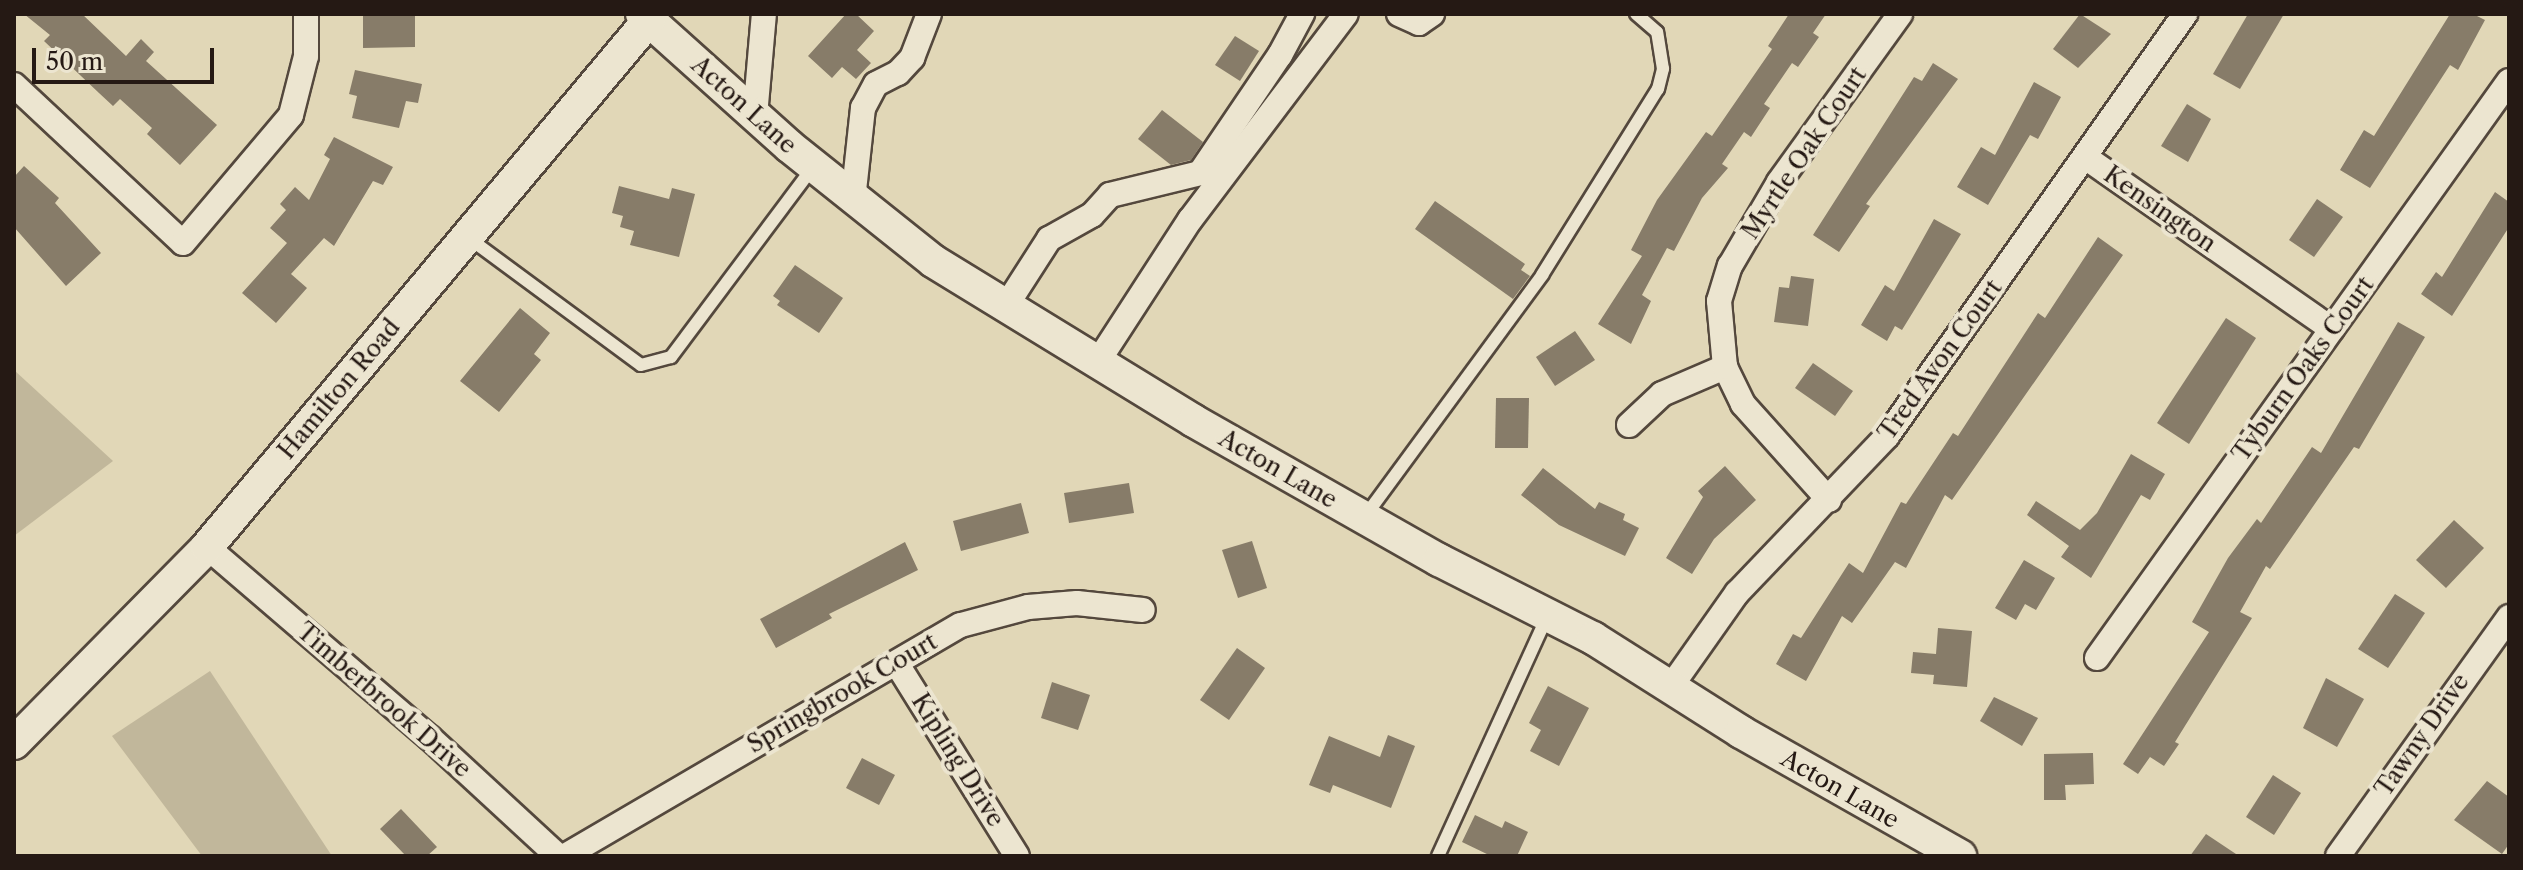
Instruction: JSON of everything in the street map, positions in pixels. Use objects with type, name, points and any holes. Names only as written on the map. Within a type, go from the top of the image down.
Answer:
[{"type":"street","points":[[14,85],[183,243],[291,115],[306,56],[306,14]]},
{"type":"street","points":[[755,116],[764,14]]},
{"type":"street","points":[[853,200],[863,108],[876,84],[898,73],[912,58],[929,14]]},
{"type":"street","points":[[1006,306],[1049,239],[1092,215],[1110,195],[1200,173],[1280,55],[1302,14]]},
{"type":"street","points":[[1097,363],[1190,220],[1346,14]]},
{"type":"street","points":[[1399,14],[1419,23],[1432,14]]},
{"type":"street","name":"Myrtle Oak Court","points":[[1829,500],[1743,404],[1725,367],[1719,301],[1730,266],[1779,182],[1900,14]]},
{"type":"street","name":"Tred Avon Court","points":[[1672,685],[1737,593],[1887,436],[2185,14]]},
{"type":"street","name":"Acton Lane","points":[[645,17],[853,200],[933,261],[1097,363],[1364,518],[1548,615],[1672,685],[1741,732],[1960,856]]},
{"type":"street","name":"Hamilton Road","points":[[14,743],[207,547],[467,237],[645,17]]},
{"type":"street","name":"Tyburn Oaks Court","points":[[2097,658],[2509,81]]},
{"type":"street","name":"Kensington","points":[[2085,157],[2332,329]]},
{"type":"street","points":[[1629,425],[1662,394],[1725,367]]},
{"type":"street","name":"Timberbrook Drive","points":[[207,547],[430,738],[558,856]]},
{"type":"street","name":"Springbrook Court","points":[[565,856],[845,689],[897,664],[961,625],[1001,610],[1077,603],[1143,610]]},
{"type":"street","name":"Tawny Drive","points":[[2338,856],[2509,617]]},
{"type":"street","name":"Kipling Drive","points":[[897,664],[1017,856]]},
{"type":"lane","points":[[1364,518],[1542,275],[1658,89],[1663,69],[1657,32],[1636,14]]},
{"type":"lane","points":[[467,237],[641,365],[671,357],[813,166]]},
{"type":"lane","points":[[1438,856],[1517,674],[1548,615]]},
{"type":"shaded area","points":[[14,370],[113,461],[14,536]]},
{"type":"shaded area","points":[[210,671],[332,856],[202,856],[112,736]]},
{"type":"building","points":[[24,14],[82,14],[126,56],[141,39],[154,52],[146,61],[217,125],[180,165],[147,134],[152,128],[120,99],[113,106],[44,41],[50,35]]},
{"type":"building","points":[[363,14],[415,14],[415,47],[363,48]]},
{"type":"building","points":[[846,14],[856,14],[874,31],[857,50],[871,63],[856,79],[842,67],[832,78],[808,56]]},
{"type":"building","points":[[1789,14],[1826,14],[1813,33],[1819,37],[1798,67],[1792,63],[1764,104],[1770,108],[1751,137],[1744,132],[1722,164],[1728,168],[1702,198],[1674,251],[1667,248],[1642,295],[1651,301],[1631,344],[1598,324],[1642,256],[1631,250],[1657,200],[1706,132],[1712,136],[1772,49],[1768,46]]},
{"type":"building","points":[[2080,14],[2111,34],[2078,68],[2053,49]]},
{"type":"building","points":[[2248,14],[2284,14],[2240,89],[2213,74]]},
{"type":"building","points":[[2450,14],[2473,14],[2485,20],[2458,70],[2450,65],[2370,188],[2340,170],[2364,130],[2374,136]]},
{"type":"building","points":[[1235,36],[1259,51],[1240,81],[1215,65]]},
{"type":"building","points":[[1933,63],[1958,79],[1866,204],[1870,206],[1839,252],[1813,235],[1914,77],[1922,81]]},
{"type":"building","points":[[355,70],[422,84],[418,103],[406,101],[399,128],[352,118],[357,96],[349,94]]},
{"type":"building","points":[[2034,82],[2061,97],[2038,139],[2030,135],[1988,205],[1957,187],[1981,147],[1995,155]]},
{"type":"building","points":[[2187,104],[2211,119],[2188,162],[2161,146]]},
{"type":"building","points":[[1162,110],[1203,142],[1191,160],[1171,165],[1138,139]]},
{"type":"building","points":[[334,137],[393,167],[383,185],[373,181],[334,246],[324,238],[291,274],[307,288],[276,323],[242,293],[287,243],[270,228],[286,210],[280,204],[295,187],[309,200],[330,159],[324,155]]},
{"type":"building","points":[[24,166],[59,198],[55,203],[101,253],[66,286],[14,227],[14,177]]},
{"type":"building","points":[[619,186],[669,199],[672,188],[695,194],[679,257],[630,245],[634,231],[620,227],[623,216],[612,213]]},
{"type":"building","points":[[2495,192],[2509,202],[2509,227],[2452,316],[2421,294],[2436,272],[2442,277]]},
{"type":"building","points":[[2317,199],[2343,217],[2314,257],[2289,240]]},
{"type":"building","points":[[1435,201],[1525,264],[1521,270],[1530,276],[1513,299],[1415,229]]},
{"type":"building","points":[[1934,219],[1961,234],[1902,330],[1895,326],[1887,341],[1861,325],[1885,285],[1894,291]]},
{"type":"building","points":[[2098,237],[2123,255],[1952,500],[1945,495],[1906,568],[1895,562],[1852,623],[1842,616],[1806,681],[1776,664],[1793,634],[1801,638],[1849,563],[1863,573],[1901,502],[1906,504],[1953,433],[1958,436],[2038,313],[2045,318]]},
{"type":"building","points":[[795,265],[843,298],[819,333],[777,305],[780,301],[773,296]]},
{"type":"building","points":[[1791,276],[1814,279],[1808,326],[1774,322],[1779,287],[1789,288]]},
{"type":"building","points":[[520,308],[550,333],[534,354],[541,360],[499,412],[460,381]]},
{"type":"building","points":[[2226,318],[2256,338],[2189,444],[2157,423]]},
{"type":"building","points":[[2398,322],[2425,337],[2359,449],[2354,447],[2270,569],[2266,566],[2240,612],[2252,618],[2175,742],[2179,744],[2164,766],[2150,757],[2138,774],[2123,764],[2209,632],[2192,622],[2228,558],[2257,519],[2261,523],[2312,447],[2321,453]]},
{"type":"building","points":[[1575,331],[1595,360],[1555,386],[1536,357]]},
{"type":"building","points":[[1813,363],[1853,391],[1835,416],[1795,388]]},
{"type":"building","points":[[1496,398],[1529,398],[1528,448],[1495,448]]},
{"type":"building","points":[[2131,454],[2165,474],[2150,500],[2141,495],[2091,578],[2061,557],[2069,546],[2027,515],[2036,501],[2080,530],[2097,513]]},
{"type":"building","points":[[1725,466],[1756,500],[1714,539],[1692,574],[1666,558],[1703,497],[1698,491]]},
{"type":"building","points":[[1543,468],[1595,509],[1599,502],[1625,514],[1623,520],[1639,528],[1625,556],[1559,525],[1521,495]]},
{"type":"building","points":[[1129,483],[1134,513],[1069,523],[1064,493]]},
{"type":"building","points":[[1021,503],[1029,533],[961,551],[953,521]]},
{"type":"building","points":[[2454,520],[2484,548],[2446,588],[2416,560]]},
{"type":"building","points":[[1252,541],[1267,588],[1238,598],[1222,550]]},
{"type":"building","points":[[905,542],[918,570],[829,614],[832,618],[776,648],[760,619]]},
{"type":"building","points":[[2024,560],[2055,578],[2036,610],[2025,604],[2016,620],[1995,608]]},
{"type":"building","points":[[2395,594],[2425,613],[2388,668],[2358,649]]},
{"type":"building","points":[[1938,628],[1972,631],[1967,687],[1933,684],[1934,675],[1911,673],[1913,652],[1936,654]]},
{"type":"building","points":[[1237,648],[1265,668],[1229,720],[1200,700]]},
{"type":"building","points":[[2326,678],[2364,699],[2337,747],[2303,728]]},
{"type":"building","points":[[1052,682],[1090,695],[1078,730],[1041,718]]},
{"type":"building","points":[[1548,686],[1589,708],[1559,766],[1530,751],[1541,730],[1529,723]]},
{"type":"building","points":[[1994,697],[2038,718],[2022,746],[1980,721]]},
{"type":"building","points":[[1388,735],[1415,746],[1391,808],[1333,785],[1330,793],[1309,785],[1329,736],[1380,757]]},
{"type":"building","points":[[2093,753],[2094,784],[2065,785],[2066,800],[2044,800],[2044,754]]},
{"type":"building","points":[[862,758],[895,775],[879,805],[846,788]]},
{"type":"building","points":[[2273,775],[2301,793],[2274,835],[2246,817]]},
{"type":"building","points":[[2487,781],[2509,797],[2509,844],[2502,854],[2454,820]]},
{"type":"building","points":[[401,809],[437,847],[427,856],[406,856],[380,829]]},
{"type":"building","points":[[1475,815],[1502,828],[1505,821],[1528,832],[1517,856],[1491,856],[1462,842]]},
{"type":"building","points":[[2206,834],[2239,856],[2190,856]]}]
